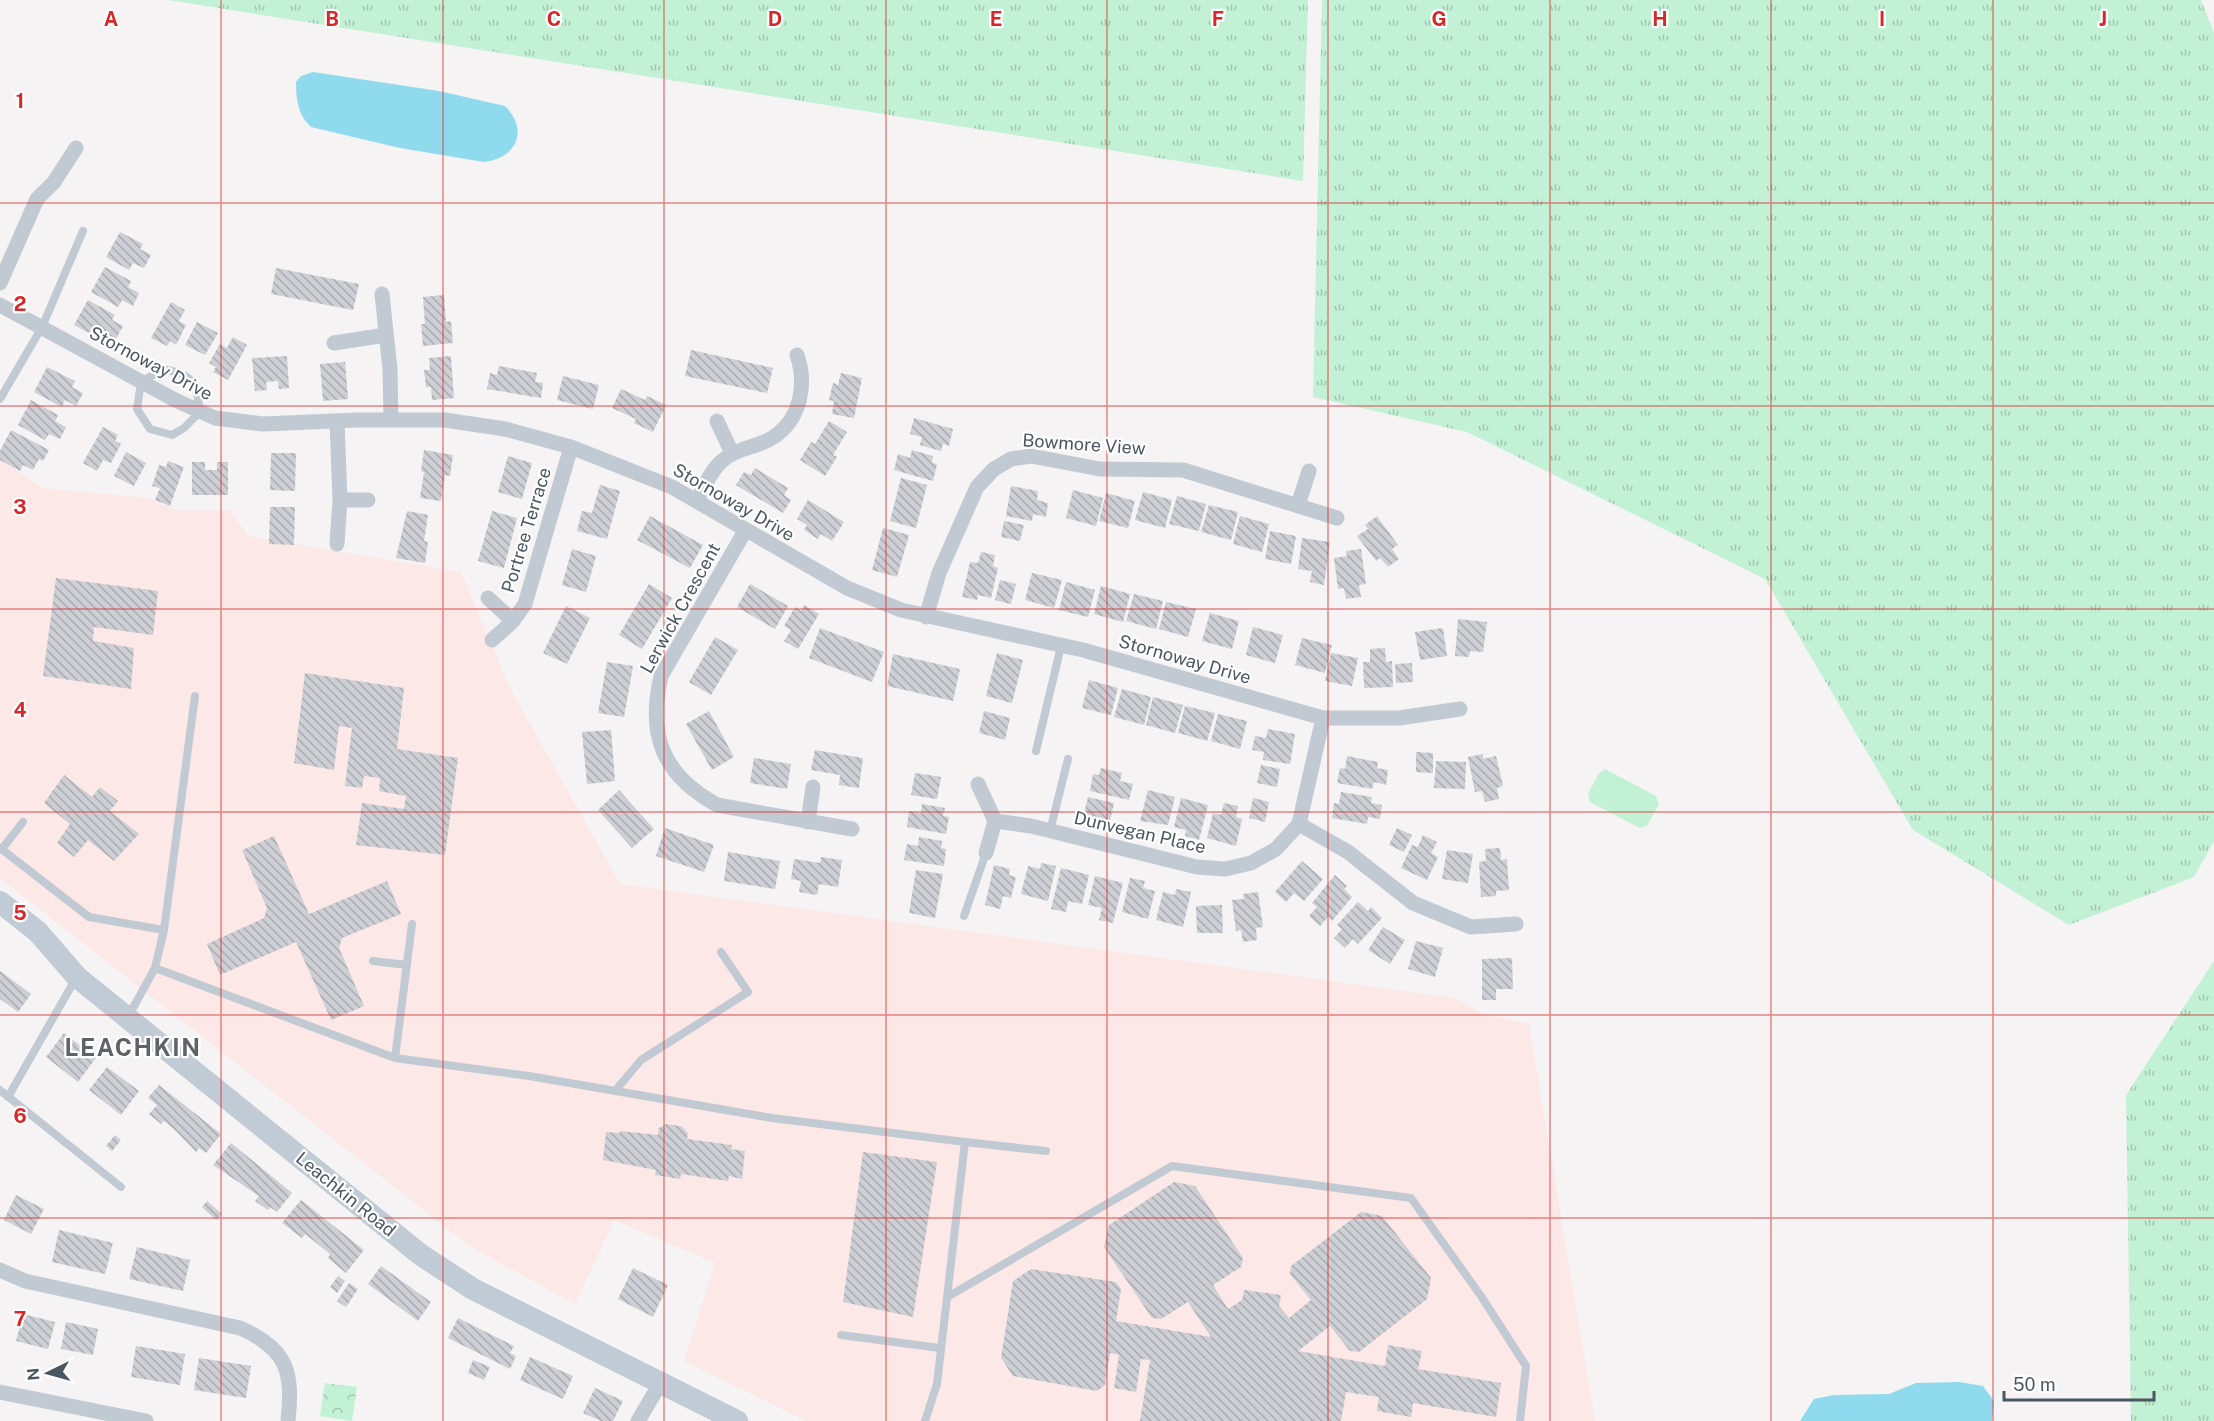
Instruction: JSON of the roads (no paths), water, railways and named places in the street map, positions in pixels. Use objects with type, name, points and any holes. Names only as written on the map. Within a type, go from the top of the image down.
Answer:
[{"type":"street","points":[[0,283],[38,199],[54,182],[76,148]]},
{"type":"street","points":[[382,294],[391,419]]},
{"type":"street","name":"Stornoway Drive","points":[[0,304],[141,382],[214,418],[237,422],[445,420],[505,429],[571,447],[645,475],[697,500],[746,531],[847,588],[901,610],[926,617],[1061,646],[1323,718],[1400,718],[1460,709]]},
{"type":"street","points":[[334,343],[386,335]]},
{"type":"street","points":[[697,500],[719,462],[732,453],[773,438],[795,414],[802,384],[797,355]]},
{"type":"street","points":[[337,421],[340,500],[337,544]]},
{"type":"street","points":[[717,421],[732,453]]},
{"type":"street","name":"Portree Terrace","points":[[492,640],[513,621],[525,604],[571,447]]},
{"type":"street","name":"Bowmore View","points":[[926,617],[939,573],[976,487],[994,469],[1011,459],[1031,456],[1100,469],[1183,470],[1337,518]]},
{"type":"street","points":[[1298,505],[1309,471]]},
{"type":"street","points":[[340,500],[368,500]]},
{"type":"street","name":"Lerwick Crescent","points":[[746,531],[661,676],[654,703],[656,727],[662,752],[677,776],[697,794],[717,805],[852,829]]},
{"type":"street","name":"Portree Terrace","points":[[488,598],[513,621]]},
{"type":"street","points":[[1323,718],[1299,825],[1348,852],[1413,903],[1471,927],[1516,924]]},
{"type":"street","points":[[978,784],[995,821],[986,853]]},
{"type":"street","points":[[808,822],[813,787]]},
{"type":"street","name":"Dunvegan Place","points":[[995,821],[1050,831],[1197,867],[1226,869],[1251,862],[1276,849],[1299,825]]},
{"type":"street","name":"Leachkin Road","points":[[0,902],[38,932],[77,977],[421,1254],[473,1289],[737,1421]]},
{"type":"street","points":[[0,1270],[25,1281],[240,1328],[261,1337],[278,1352],[287,1368],[291,1388],[288,1421]]},
{"type":"street","points":[[638,1421],[661,1382]]},
{"type":"street","points":[[0,1392],[146,1421]]},
{"type":"lane","points":[[0,399],[42,327],[82,231]]},
{"type":"lane","points":[[163,369],[182,373],[196,385],[200,412],[184,428],[172,435],[150,429],[137,409],[141,382],[163,369]]},
{"type":"lane","points":[[1036,751],[1061,646]]},
{"type":"lane","points":[[127,1018],[155,968],[164,930],[195,696]]},
{"type":"lane","points":[[1050,831],[1068,759]]},
{"type":"lane","points":[[23,822],[1,848],[89,917],[164,930]]},
{"type":"lane","points":[[964,916],[986,853]]},
{"type":"lane","points":[[394,1058],[412,924]]},
{"type":"lane","points":[[615,1091],[641,1060],[748,992],[721,952]]},
{"type":"lane","points":[[373,961],[407,965]]},
{"type":"lane","points":[[155,968],[394,1058],[529,1076],[772,1118],[1046,1151]]},
{"type":"lane","points":[[8,1097],[77,977]]},
{"type":"lane","points":[[0,1090],[121,1187]]},
{"type":"lane","points":[[926,1421],[937,1384],[940,1348],[949,1296],[965,1142]]},
{"type":"lane","points":[[949,1296],[1172,1166],[1411,1198],[1481,1296],[1526,1366],[1520,1421]]},
{"type":"lane","points":[[841,1335],[940,1348]]},
{"type":"water","points":[[313,72],[439,91],[505,106],[516,124],[518,133],[516,142],[505,155],[484,162],[400,148],[311,127],[299,107],[296,82],[301,76]]},
{"type":"water","points":[[1959,1382],[1983,1386],[1994,1401],[1992,1421],[1800,1421],[1814,1399],[1834,1395],[1889,1394],[1916,1383]]},
{"type":"district","name":"LEACHKIN","points":[[133,1047]]}]
